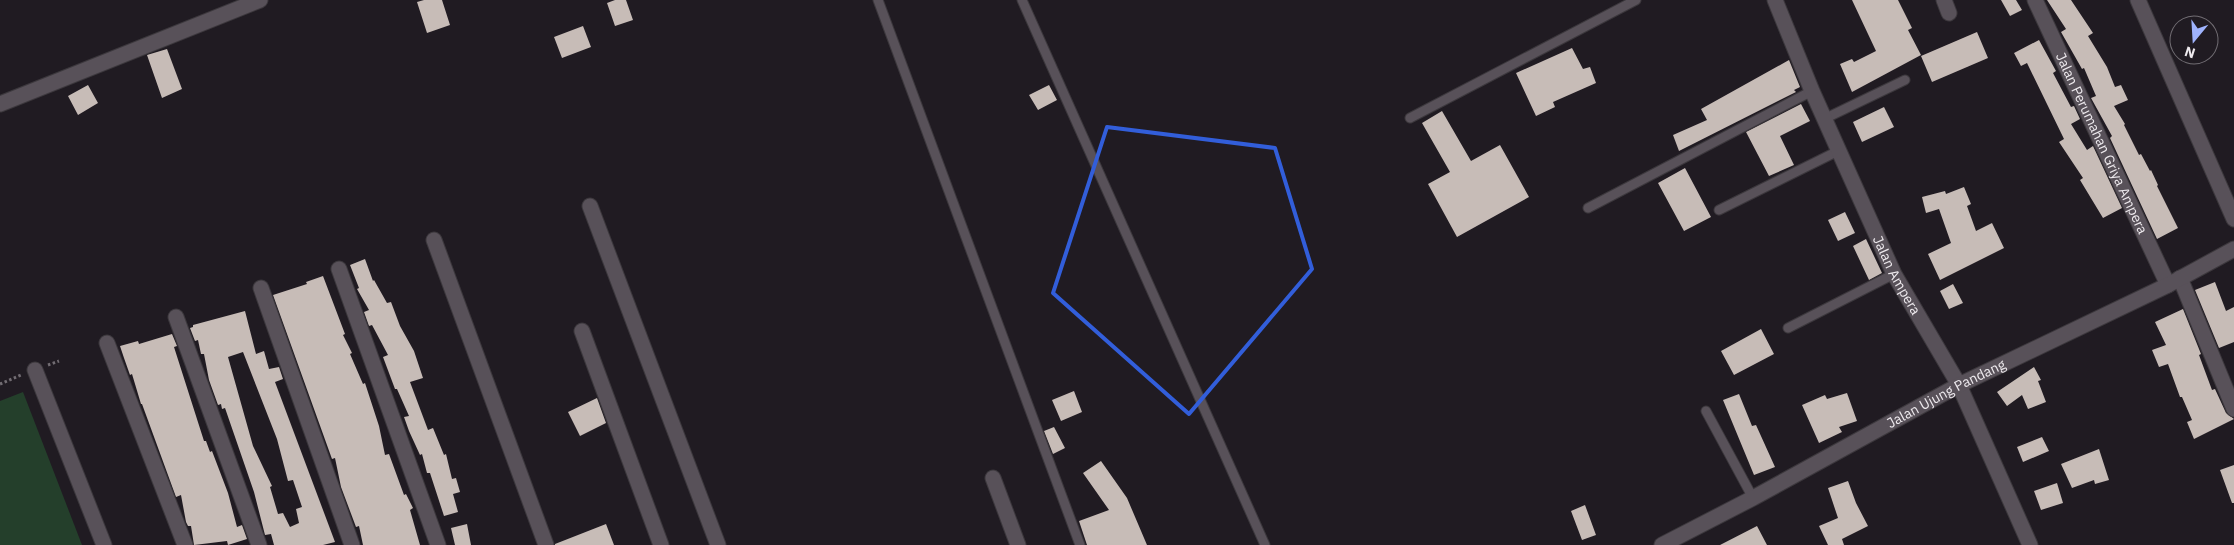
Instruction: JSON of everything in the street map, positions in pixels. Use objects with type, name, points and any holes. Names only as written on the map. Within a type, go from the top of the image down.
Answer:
[{"type":"street","points":[[0,104],[260,0]]},
{"type":"street","name":"Jalan Ampera","points":[[1775,0],[1824,119],[1894,274],[1959,385],[2030,545]]},
{"type":"street","name":"Jalan Perumahan Griya Ampera","points":[[2035,0],[2174,282],[2234,409]]},
{"type":"street","points":[[2138,0],[2234,218]]},
{"type":"street","points":[[590,206],[718,545]]},
{"type":"street","points":[[434,240],[546,545]]},
{"type":"street","name":"Jalan Ujung Pandang","points":[[1662,545],[1753,498],[1959,385],[2174,282],[2234,249]]},
{"type":"street","points":[[339,269],[438,545]]},
{"type":"street","points":[[261,288],[352,545]]},
{"type":"street","points":[[176,317],[259,545]]},
{"type":"street","points":[[582,331],[661,545]]},
{"type":"street","points":[[106,343],[185,545]]},
{"type":"street","points":[[35,370],[104,545]]},
{"type":"street","points":[[993,478],[1018,545]]},
{"type":"lane","points":[[878,0],[1080,545]]},
{"type":"lane","points":[[1022,0],[1265,545]]},
{"type":"lane","points":[[1410,118],[1636,0]]},
{"type":"lane","points":[[1824,119],[1905,80]]},
{"type":"lane","points":[[1588,208],[1812,91]]},
{"type":"lane","points":[[1719,210],[1838,151]]},
{"type":"lane","points":[[1788,328],[1894,274]]},
{"type":"lane","points":[[1706,411],[1753,498]]},
{"type":"highlighted area","points":[[1107,127],[1275,148],[1312,269],[1189,414],[1053,293]]},
{"type":"green space","points":[[23,392],[82,545],[0,545],[0,401]]},
{"type":"building","points":[[442,0],[450,25],[427,33],[417,2]]},
{"type":"building","points":[[615,0],[626,0],[633,20],[615,26],[607,3]]},
{"type":"building","points":[[1852,0],[1898,0],[1912,28],[1908,30],[1921,55],[1852,92],[1840,64],[1852,59],[1854,62],[1876,51]]},
{"type":"building","points":[[2001,0],[2016,0],[2022,10],[2010,16]]},
{"type":"building","points":[[2047,0],[2071,0],[2093,33],[2088,36],[2107,67],[2115,87],[2121,85],[2128,100],[2114,106],[2125,124],[2139,155],[2141,154],[2151,170],[2178,228],[2157,239],[2110,138],[2112,136],[2091,98],[2096,96],[2084,68],[2082,69],[2061,32],[2066,29]]},
{"type":"building","points":[[583,26],[591,47],[562,58],[554,37]]},
{"type":"building","points":[[1977,32],[1988,58],[1932,82],[1921,56]]},
{"type":"building","points":[[2039,40],[2056,71],[2053,73],[2071,107],[2074,106],[2080,119],[2071,124],[2087,150],[2093,146],[2122,208],[2103,218],[2080,180],[2083,178],[2059,142],[2064,139],[2027,63],[2021,66],[2014,53]]},
{"type":"building","points":[[1572,48],[1583,69],[1590,67],[1596,83],[1553,102],[1555,107],[1536,116],[1516,73]]},
{"type":"building","points":[[167,49],[182,89],[162,98],[147,55]]},
{"type":"building","points":[[1789,60],[1800,87],[1794,90],[1796,92],[1679,151],[1673,135],[1707,120],[1701,109]]},
{"type":"building","points":[[88,85],[98,103],[78,115],[68,96]]},
{"type":"building","points":[[1049,85],[1057,100],[1038,110],[1029,95]]},
{"type":"building","points":[[1801,104],[1810,121],[1780,136],[1794,165],[1769,176],[1746,132]]},
{"type":"building","points":[[1884,107],[1894,127],[1862,142],[1853,122]]},
{"type":"building","points":[[1442,111],[1471,161],[1500,145],[1529,197],[1457,237],[1428,184],[1450,172],[1422,123]]},
{"type":"building","points":[[1685,168],[1711,217],[1684,231],[1658,183]]},
{"type":"building","points":[[1964,187],[1971,204],[1967,206],[1976,231],[1992,223],[2004,248],[1940,280],[1928,254],[1951,243],[1939,209],[1926,213],[1922,197],[1945,191],[1946,194]]},
{"type":"building","points":[[1845,212],[1855,233],[1838,241],[1828,220]]},
{"type":"building","points":[[1866,239],[1882,273],[1869,280],[1853,246]]},
{"type":"building","points":[[365,259],[373,281],[387,303],[391,302],[400,326],[414,351],[423,378],[410,382],[428,430],[433,428],[444,455],[446,454],[452,479],[456,478],[460,492],[453,494],[458,512],[444,516],[430,473],[427,473],[422,454],[420,455],[404,417],[409,416],[397,389],[395,389],[383,357],[388,355],[372,325],[369,326],[364,312],[369,310],[357,289],[359,288],[350,265]]},
{"type":"building","points":[[323,276],[345,334],[343,335],[352,353],[350,354],[363,384],[365,383],[379,426],[385,455],[389,454],[404,495],[406,494],[413,508],[410,510],[420,545],[363,545],[359,526],[356,527],[341,487],[335,458],[332,459],[273,295],[307,284],[306,282]]},
{"type":"building","points":[[2215,282],[2226,311],[2234,307],[2234,342],[2219,348],[2195,290]]},
{"type":"building","points":[[1953,284],[1963,303],[1949,309],[1940,291]]},
{"type":"building","points":[[2183,309],[2201,354],[2199,355],[2212,390],[2215,389],[2226,413],[2234,419],[2194,439],[2187,422],[2192,420],[2182,397],[2180,397],[2168,364],[2159,367],[2152,350],[2166,345],[2155,322]]},
{"type":"building","points":[[245,311],[256,354],[264,351],[269,369],[279,367],[283,379],[275,382],[335,542],[323,545],[274,545],[271,534],[265,535],[254,492],[225,408],[222,409],[221,404],[218,405],[209,380],[204,354],[201,354],[198,340],[195,341],[190,328],[193,325]],"holes":[[[243,352],[277,439],[288,481],[293,480],[302,507],[296,509],[299,523],[290,527],[283,513],[278,514],[270,487],[272,486],[253,446],[228,357]]]},
{"type":"building","points":[[1761,329],[1774,354],[1734,375],[1721,351]]},
{"type":"building","points":[[172,334],[177,346],[174,347],[204,441],[206,441],[210,452],[212,451],[228,493],[237,527],[242,525],[247,539],[228,545],[227,541],[194,545],[191,526],[188,526],[186,522],[181,495],[176,497],[141,404],[132,374],[130,375],[120,346],[138,341],[139,344]]},
{"type":"building","points":[[2034,367],[2041,380],[2038,381],[2046,402],[2028,409],[2022,395],[2007,406],[1997,392]]},
{"type":"building","points":[[1074,391],[1082,412],[1061,421],[1052,400]]},
{"type":"building","points":[[1847,393],[1857,421],[1839,427],[1842,432],[1819,443],[1802,405],[1825,395],[1827,399]]},
{"type":"building","points":[[1739,394],[1752,426],[1756,425],[1775,467],[1754,475],[1723,400]]},
{"type":"building","points":[[597,398],[606,423],[580,436],[568,412]]},
{"type":"building","points":[[1054,427],[1065,448],[1053,454],[1044,431]]},
{"type":"building","points":[[2042,437],[2049,451],[2023,462],[2017,447]]},
{"type":"building","points":[[2099,449],[2109,480],[2095,484],[2094,480],[2072,488],[2061,464]]},
{"type":"building","points":[[1101,461],[1127,498],[1147,545],[1087,545],[1079,521],[1109,510],[1083,473]]},
{"type":"building","points":[[2234,465],[2234,503],[2232,503],[2220,470]]},
{"type":"building","points":[[1848,481],[1856,503],[1868,526],[1842,539],[1844,545],[1828,545],[1819,526],[1838,518],[1828,488]]},
{"type":"building","points":[[2057,483],[2063,503],[2041,510],[2034,491]]},
{"type":"building","points":[[1585,505],[1596,535],[1582,540],[1571,511]]},
{"type":"building","points":[[467,524],[471,545],[455,545],[451,528]]},
{"type":"building","points":[[606,524],[614,545],[555,545],[555,544]]},
{"type":"building","points":[[1757,526],[1767,545],[1720,545]]}]
